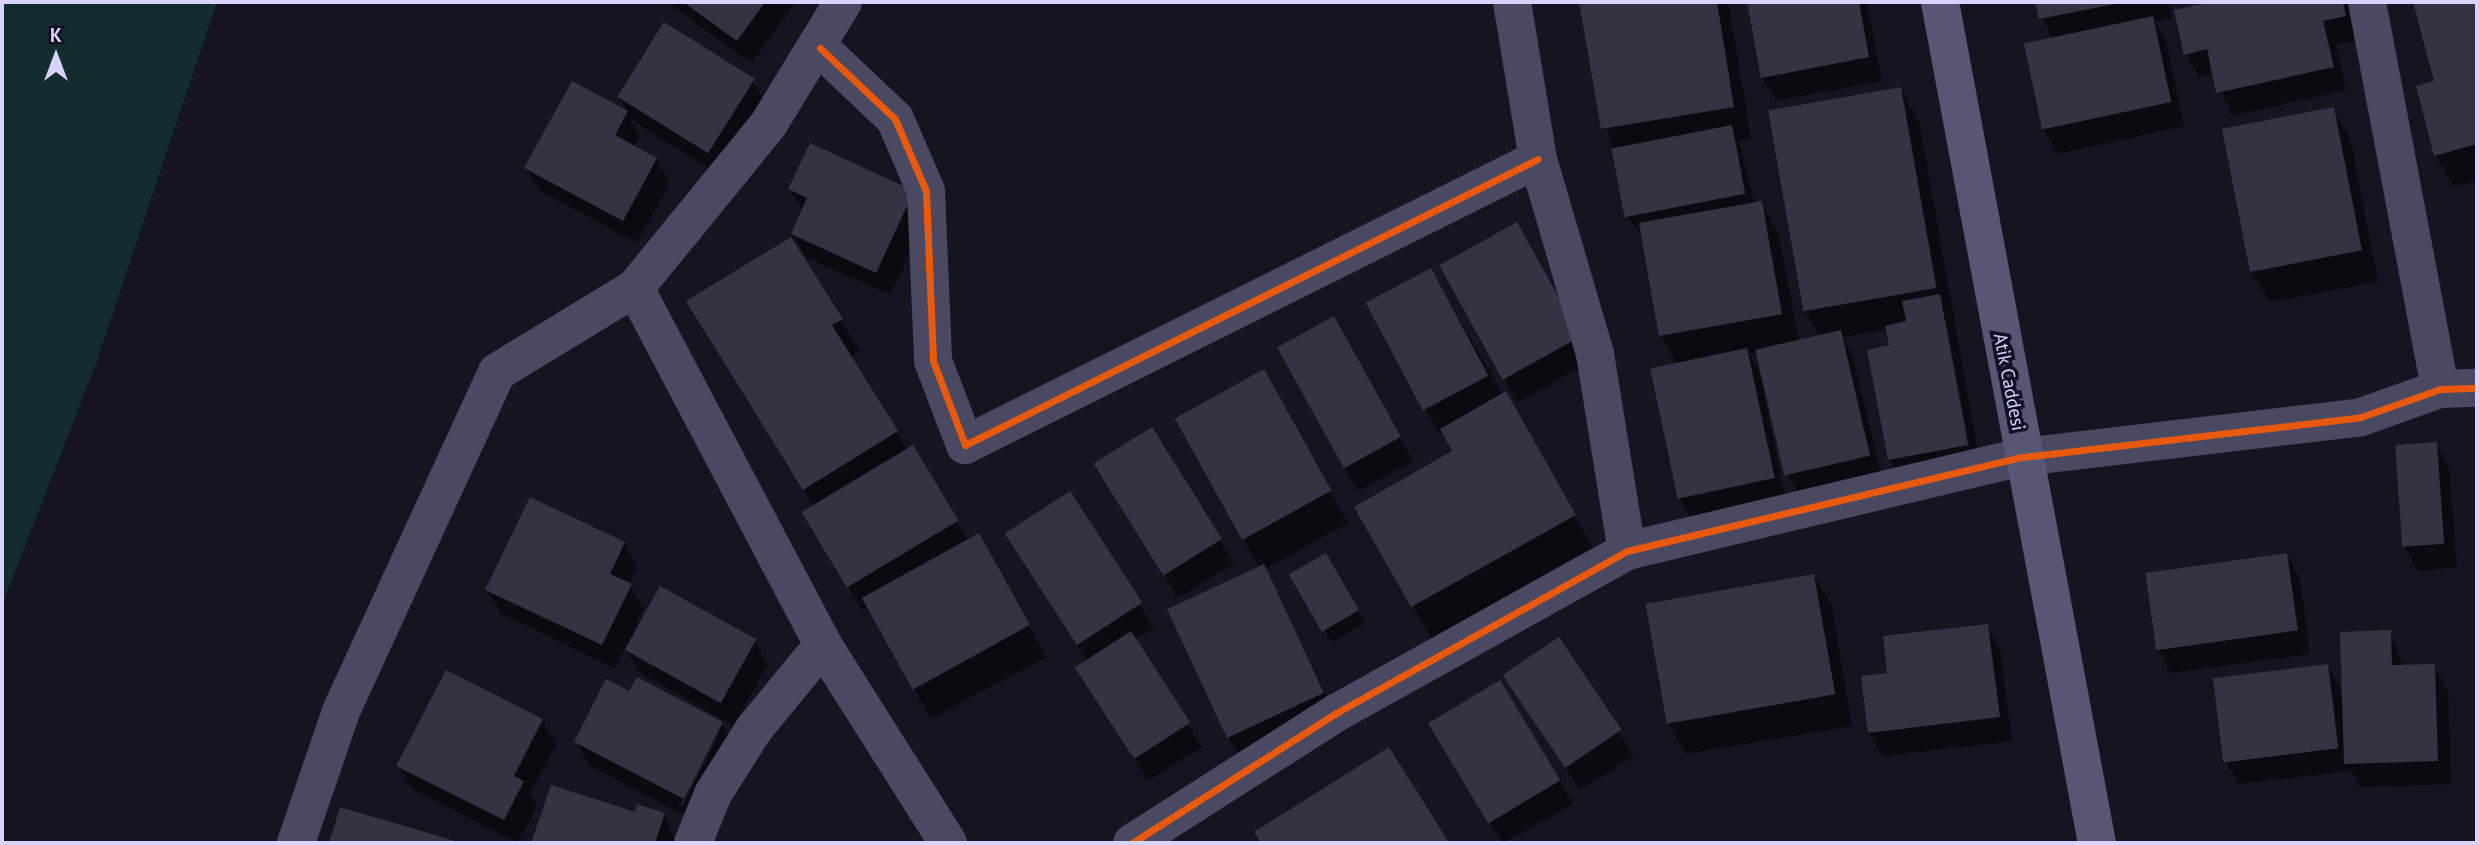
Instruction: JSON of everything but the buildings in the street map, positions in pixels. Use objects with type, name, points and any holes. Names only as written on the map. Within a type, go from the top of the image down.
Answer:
[{"type":"street","points":[[296,843],[342,709],[497,372],[635,288],[768,125],[820,48],[843,2]]},
{"type":"street","points":[[1512,2],[1538,159],[1595,354],[1627,551]]},
{"type":"street","name":"Atik Caddesi","points":[[1940,2],[2097,843]]},
{"type":"street","points":[[1132,843],[1336,713],[1627,551],[2023,457],[2361,417],[2459,388],[2367,2]]},
{"type":"street","points":[[820,48],[895,119],[926,191],[933,361],[965,445],[1538,159]]},
{"type":"street","points":[[635,288],[823,645],[948,843]]},
{"type":"street","points":[[693,843],[713,793],[754,729],[823,645]]},
{"type":"green space","points":[[2,2],[217,2],[94,369],[2,605]]},
{"type":"cycle path","points":[[820,48],[895,119],[926,191],[933,361],[965,445],[1538,159]]},
{"type":"cycle path","points":[[1132,843],[1336,713],[1627,551],[2023,457],[2361,417],[2440,389],[2477,388]]}]
